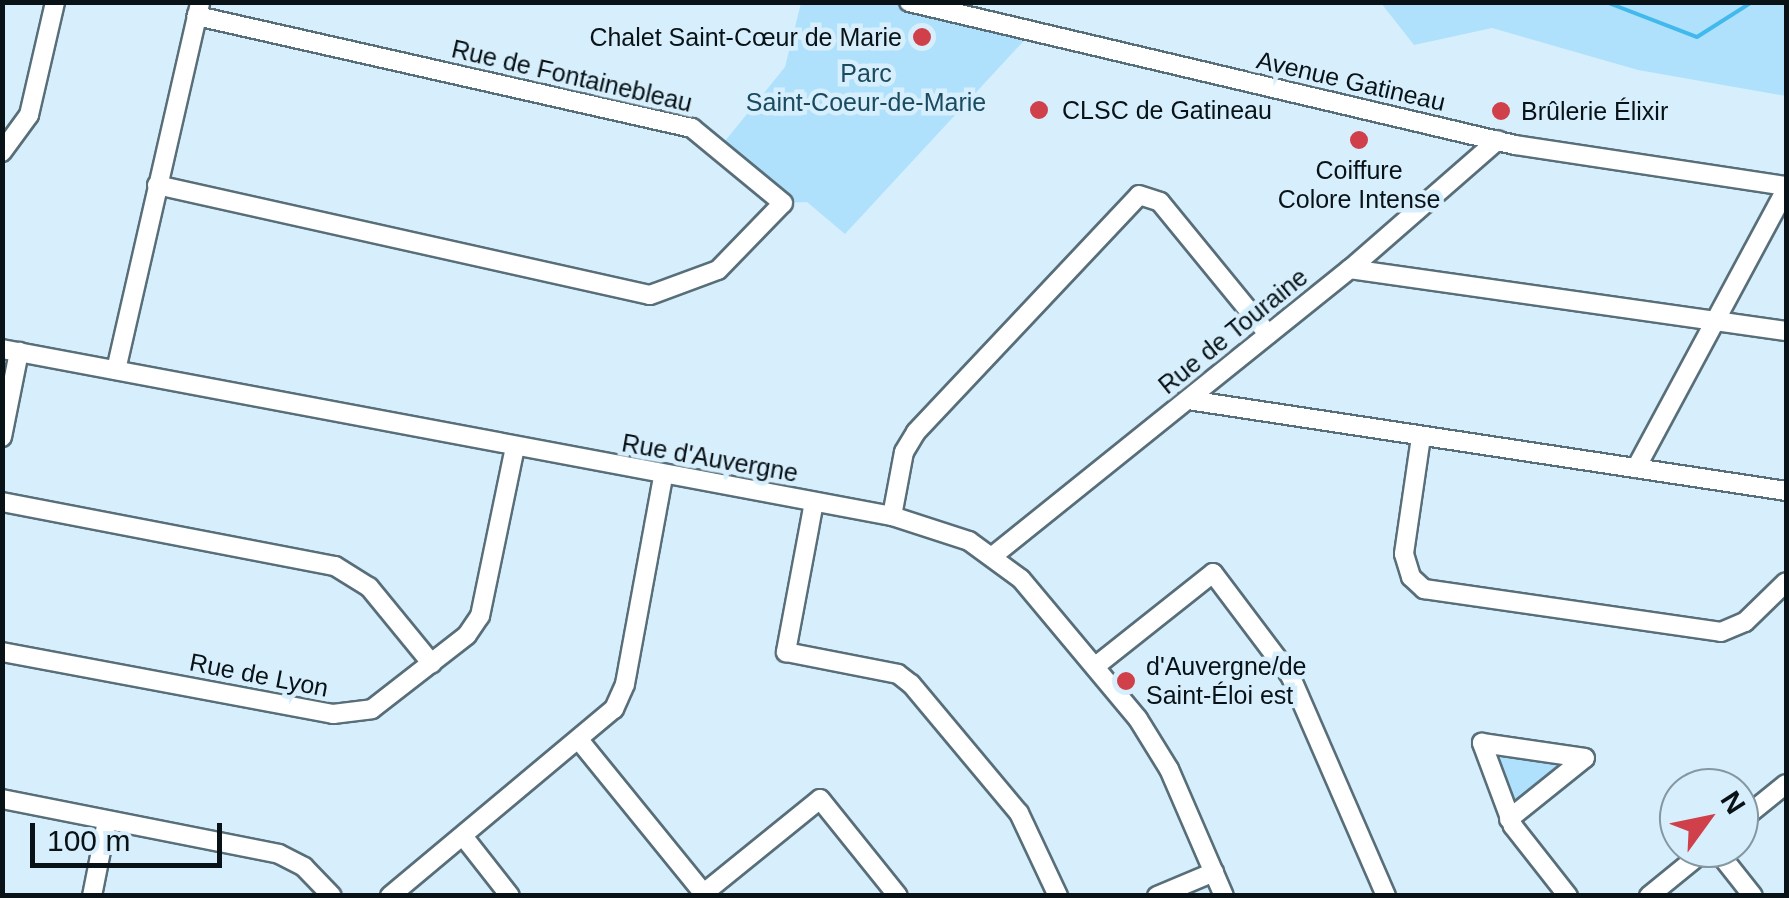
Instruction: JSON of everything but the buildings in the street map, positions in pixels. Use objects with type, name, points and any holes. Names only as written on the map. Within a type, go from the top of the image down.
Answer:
[{"type":"street","points":[[2,152],[29,115],[55,2]]},
{"type":"street","name":"Avenue Gatineau","points":[[909,2],[1498,140],[1786,187]]},
{"type":"street","points":[[116,370],[198,9]]},
{"type":"street","name":"Rue de Fontainebleau","points":[[157,184],[650,296],[718,270],[783,203],[692,128],[198,9]]},
{"type":"street","name":"Rue de Touraine","points":[[994,555],[1350,269],[1498,140]]},
{"type":"street","points":[[1636,468],[1786,187]]},
{"type":"street","points":[[892,516],[904,452],[916,432],[1132,198],[1147,194],[1160,202],[1268,334]]},
{"type":"street","points":[[1350,269],[1786,332]]},
{"type":"street","points":[[2,436],[11,351]]},
{"type":"street","name":"Rue d'Auvergne","points":[[11,351],[892,516],[994,555],[1097,666],[1169,769],[1224,896]]},
{"type":"street","points":[[1188,400],[1786,491]]},
{"type":"street","points":[[1421,437],[1404,554],[1411,577],[1424,588],[1721,632],[1745,622],[1786,582]]},
{"type":"street","name":"Rue de Lyon","points":[[2,652],[348,716],[383,703],[432,664],[480,616],[515,447]]},
{"type":"street","points":[[390,896],[614,708],[625,684],[664,476]]},
{"type":"street","points":[[2,502],[335,566],[369,587],[432,664]]},
{"type":"street","points":[[814,502],[786,652],[898,674],[912,684],[1019,814],[1058,896]]},
{"type":"street","points":[[1097,666],[1213,573],[1290,676],[1386,896]]},
{"type":"street","points":[[579,740],[705,894],[820,799],[898,896]]},
{"type":"street","points":[[1509,819],[1586,758],[1482,742],[1509,819],[1568,896]]},
{"type":"street","points":[[1759,806],[1786,784]]},
{"type":"street","points":[[2,799],[279,854],[304,867],[332,896]]},
{"type":"street","points":[[92,896],[106,821]]},
{"type":"street","points":[[462,836],[510,896]]},
{"type":"street","points":[[1649,896],[1685,868]]},
{"type":"street","points":[[1728,868],[1753,896]]},
{"type":"street","points":[[1157,896],[1214,872]]},
{"type":"green space","name":"Parc Saint-Coeur-de-Marie","points":[[801,3],[909,3],[1032,32],[845,234],[807,202],[783,203],[721,146],[785,67]]},
{"type":"green space","points":[[1381,3],[1786,3],[1786,96],[1638,70],[1492,28],[1414,45]]},
{"type":"green space","points":[[1482,743],[1585,758],[1509,819]]},
{"type":"waterway","points":[[1606,2],[1697,37],[1752,2]]},
{"type":"place","name":"Chalet Saint-Cœur de Marie","points":[[922,37]]},
{"type":"place","name":"CLSC de Gatineau","points":[[1039,110]]},
{"type":"place","name":"Brûlerie Élixir","points":[[1501,111]]},
{"type":"place","name":"Coiffure Colore Intense","points":[[1359,140]]},
{"type":"place","name":"d'Auvergne/de Saint-Éloi est","points":[[1126,681]]}]
